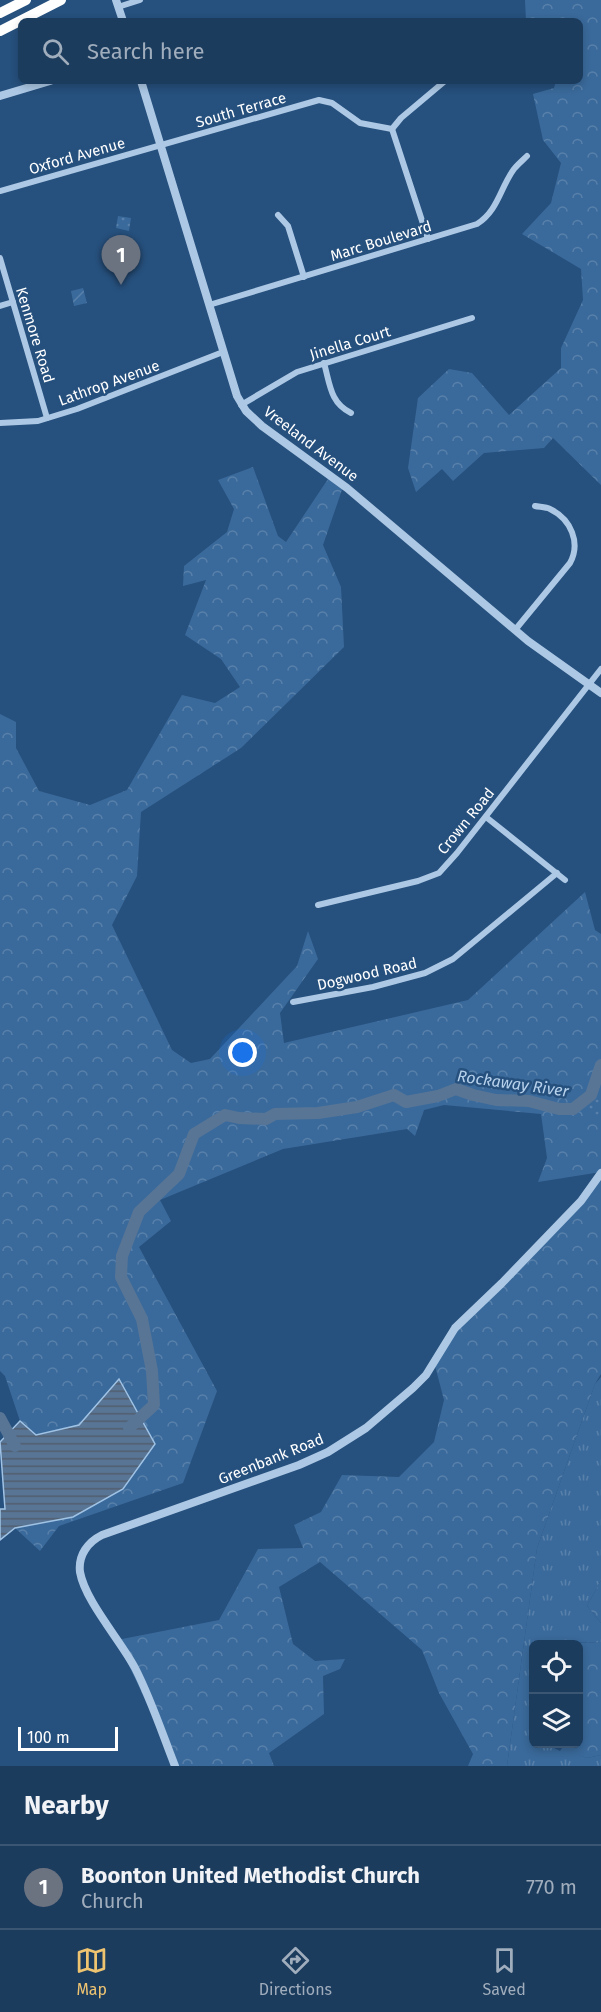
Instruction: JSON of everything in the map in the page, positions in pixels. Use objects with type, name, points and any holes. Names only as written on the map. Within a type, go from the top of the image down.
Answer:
[{"type":"highway","points":[[0,13],[26,0]]},
{"type":"highway","points":[[26,18],[61,0]]},
{"type":"highway","points":[[0,31],[18,22]]},
{"type":"street","points":[[122,18],[117,3],[140,0]]},
{"type":"street","points":[[0,96],[41,84]]},
{"type":"street","name":"Vreeland Avenue","points":[[142,84],[241,405],[262,426],[347,488],[515,630],[601,693]]},
{"type":"street","points":[[428,239],[392,129],[401,118],[441,84]]},
{"type":"street","name":"South Terrace","points":[[160,144],[319,100],[332,103],[360,123],[392,129]]},
{"type":"street","name":"Oxford Avenue","points":[[0,191],[160,144]]},
{"type":"street","name":"Marc Boulevard","points":[[209,305],[468,228],[481,222],[496,205],[513,170],[528,156]]},
{"type":"street","points":[[278,215],[288,226],[304,277]]},
{"type":"street","name":"Kenmore Road","points":[[0,258],[47,418]]},
{"type":"street","points":[[0,306],[13,302]]},
{"type":"street","name":"Jinella Court","points":[[241,405],[283,378],[324,363],[472,318]]},
{"type":"street","name":"Lathrop Avenue","points":[[0,423],[38,421],[122,393],[223,352]]},
{"type":"street","points":[[324,363],[335,401],[341,408],[351,413]]},
{"type":"street","points":[[515,630],[570,563],[575,550],[574,537],[564,522],[549,509],[535,506]]},
{"type":"street","name":"Crown Road","points":[[318,905],[418,881],[440,873],[601,669]]},
{"type":"street","points":[[486,817],[566,880]]},
{"type":"street","name":"Dogwood Road","points":[[293,1002],[374,987],[425,973],[453,959],[557,873]]},
{"type":"street","name":"Greenbank Road","points":[[175,1766],[136,1669],[95,1606],[82,1577],[80,1564],[87,1546],[102,1535],[299,1465],[328,1452],[366,1428],[396,1404],[426,1375],[455,1328],[510,1276],[581,1201],[601,1173]]},
{"type":"green space","points":[[525,0],[601,0],[601,485],[553,438],[544,448],[484,453],[453,481],[442,469],[416,492],[408,468],[418,398],[449,369],[472,373],[509,415],[561,368],[561,348],[583,300],[581,269],[522,234],[551,203],[561,163],[543,140],[533,94],[554,88],[555,84],[583,84],[583,18],[526,18]]},
{"type":"green space","points":[[118,216],[131,218],[129,231],[116,228]]},
{"type":"green space","points":[[83,288],[87,303],[74,306],[71,291]]},
{"type":"green space","points":[[253,467],[278,536],[286,542],[332,473],[344,484],[323,545],[341,587],[344,647],[241,748],[141,812],[137,876],[112,925],[172,1050],[191,1063],[210,1059],[297,966],[308,931],[318,959],[280,1013],[284,1043],[468,1000],[585,892],[595,930],[601,934],[601,1172],[538,1182],[547,1158],[541,1114],[444,1105],[424,1110],[415,1136],[407,1129],[283,1149],[160,1200],[171,1221],[139,1247],[217,1391],[183,1483],[59,1526],[40,1551],[15,1528],[73,1517],[118,1380],[79,1425],[36,1435],[20,1421],[5,1376],[0,1371],[0,714],[16,722],[16,748],[39,791],[90,805],[127,790],[182,695],[215,703],[240,687],[221,659],[185,635],[206,580],[183,586],[184,566],[227,532],[234,509],[218,480]]},
{"type":"green space","points":[[601,1082],[601,1125],[581,1102],[594,1097]]},
{"type":"green space","points":[[601,1177],[601,1374],[595,1384],[537,1548],[507,1766],[468,1766],[473,1754],[439,1693],[422,1650],[320,1562],[279,1587],[293,1644],[315,1661],[345,1659],[340,1669],[323,1676],[324,1714],[269,1753],[274,1766],[176,1766],[117,1640],[219,1620],[258,1549],[303,1548],[294,1525],[321,1512],[342,1475],[399,1477],[434,1442],[444,1400],[434,1362],[449,1338]]},
{"type":"green space","points":[[601,1377],[601,1580],[587,1606],[601,1623],[601,1642],[529,1640],[529,1748],[554,1748],[560,1751],[562,1748],[575,1748],[575,1753],[587,1758],[601,1755],[601,1766],[507,1766],[537,1548],[595,1384]]},
{"type":"green space","points":[[601,1580],[601,1623],[587,1606]]},
{"type":"green space","points":[[601,1642],[601,1755],[587,1758],[574,1753],[575,1748],[583,1748],[583,1643]]},
{"type":"shaded area","points":[[119,1379],[155,1444],[123,1489],[73,1517],[15,1528],[0,1540],[0,1509],[5,1509],[0,1442],[20,1421],[36,1435],[79,1425]]},
{"type":"waterway","name":"Rockaway River","points":[[129,1428],[154,1405],[152,1371],[142,1319],[121,1277],[122,1256],[139,1212],[179,1174],[194,1134],[225,1115],[266,1119],[275,1114],[318,1113],[357,1107],[394,1095],[406,1102],[438,1096],[456,1089],[496,1100],[529,1101],[559,1109],[573,1109],[591,1095],[601,1065]]},
{"type":"waterway","name":"Rockaway River","points":[[0,1418],[15,1446]]},
{"type":"place","name":"Boonton United Methodist Church","points":[[121,285]]}]
